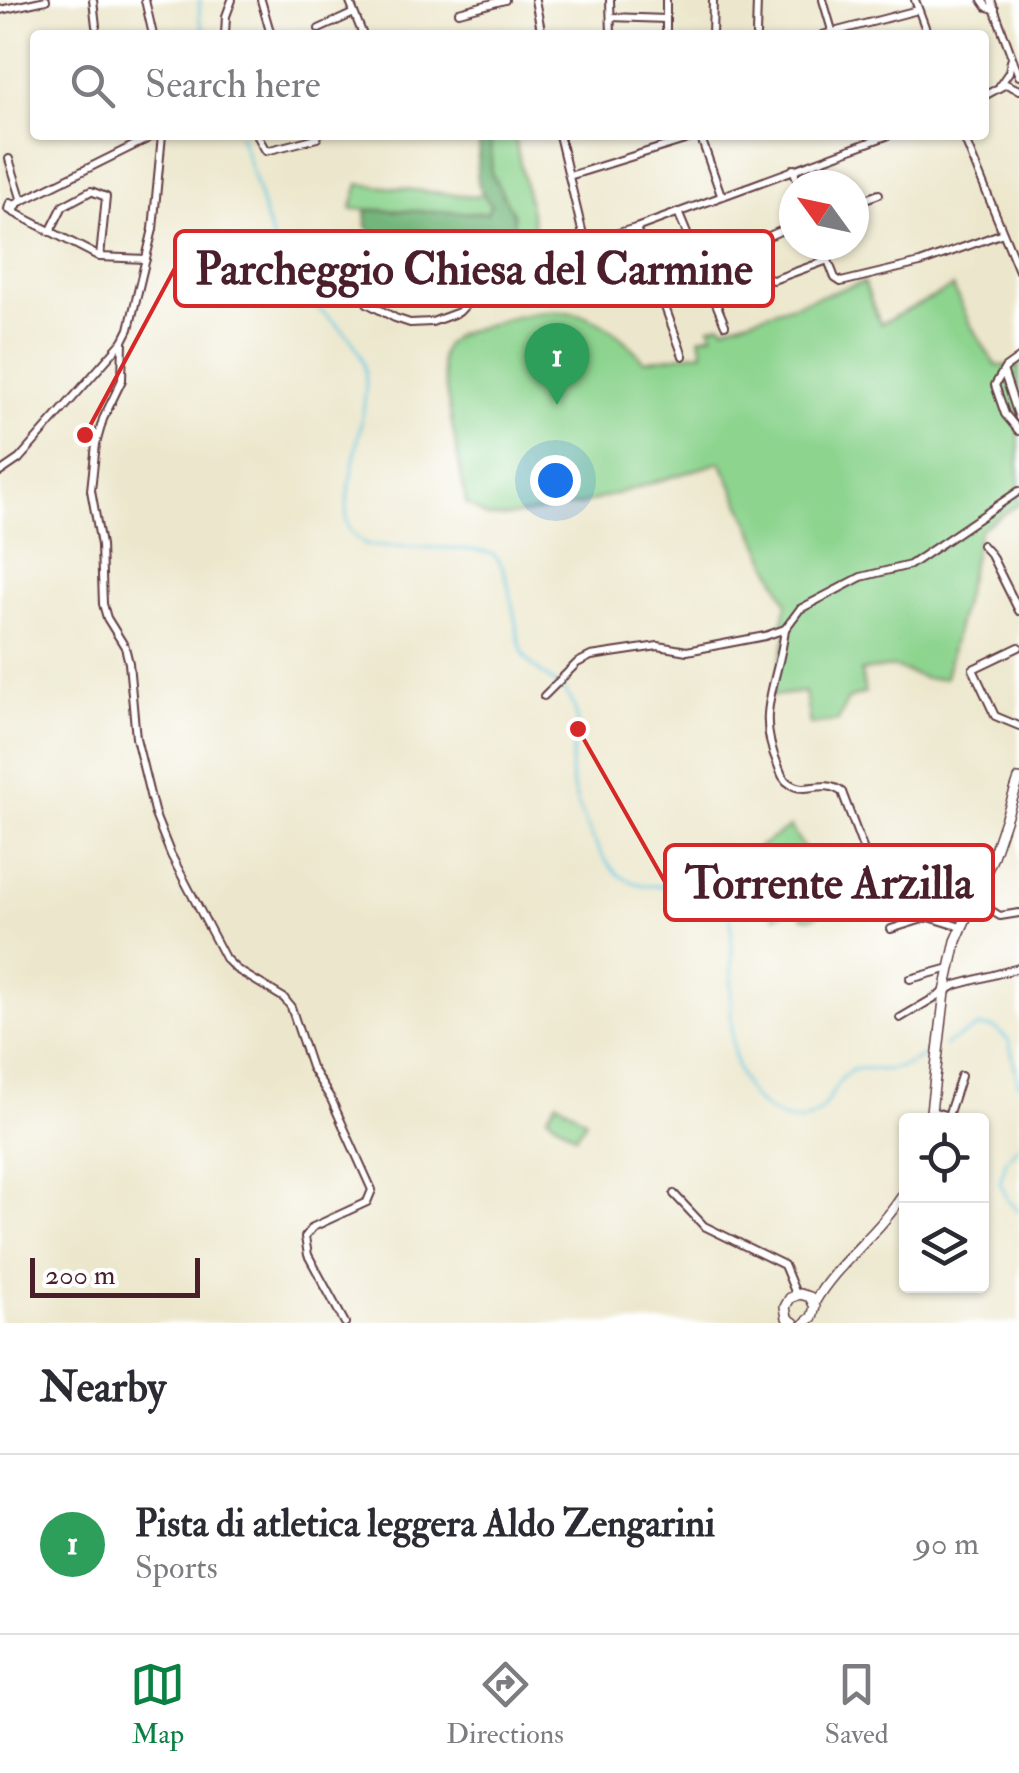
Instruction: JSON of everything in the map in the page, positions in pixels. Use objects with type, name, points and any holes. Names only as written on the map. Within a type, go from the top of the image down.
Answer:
[{"type":"main road","points":[[931,1113],[950,968],[961,926],[992,859],[1019,778]]},
{"type":"main road","points":[[805,1323],[815,1313],[824,1286],[878,1231],[899,1200]]},
{"type":"main road","points":[[777,1323],[787,1300],[824,1286]]},
{"type":"main road","points":[[799,1294],[815,1313]]},
{"type":"main road","points":[[785,1311],[793,1323]]},
{"type":"street","points":[[0,10],[46,0]]},
{"type":"street","points":[[93,0],[96,26]]},
{"type":"street","points":[[146,0],[152,30]]},
{"type":"street","points":[[225,30],[232,0]]},
{"type":"street","points":[[263,0],[270,30]]},
{"type":"street","points":[[349,0],[361,30]]},
{"type":"street","points":[[459,12],[505,0]]},
{"type":"street","points":[[535,0],[541,30]]},
{"type":"street","points":[[610,0],[611,30]]},
{"type":"street","points":[[666,0],[666,30]]},
{"type":"street","points":[[712,30],[713,0]]},
{"type":"street","points":[[756,30],[757,0]]},
{"type":"street","points":[[823,0],[832,30]]},
{"type":"street","points":[[915,0],[926,30]]},
{"type":"street","points":[[982,0],[995,10]]},
{"type":"street","points":[[991,0],[1019,76]]},
{"type":"street","points":[[847,30],[914,11]]},
{"type":"street","points":[[319,29],[354,12]]},
{"type":"street","points":[[611,18],[666,19]]},
{"type":"street","points":[[995,89],[1009,72],[1012,56]]},
{"type":"street","points":[[989,93],[1010,84],[1019,90]]},
{"type":"street","points":[[12,207],[154,140]]},
{"type":"street","points":[[162,140],[147,258],[123,340],[122,380],[103,419],[91,474],[101,546],[103,604],[125,647],[138,750],[155,815],[171,855],[230,964],[276,992],[291,1006],[311,1067],[372,1190],[367,1202],[312,1227],[304,1238],[308,1254],[346,1323]]},
{"type":"street","points":[[260,140],[266,151],[274,152],[312,140]]},
{"type":"street","points":[[561,140],[585,244]]},
{"type":"street","points":[[569,176],[684,140]]},
{"type":"street","points":[[702,140],[720,196]]},
{"type":"street","points":[[368,303],[410,323],[432,322],[459,312],[503,266],[636,228],[862,140]]},
{"type":"street","points":[[966,140],[1019,272]]},
{"type":"street","points":[[9,159],[12,207]]},
{"type":"street","points":[[50,232],[66,204],[90,191],[106,197],[100,257]]},
{"type":"street","points":[[869,198],[880,194]]},
{"type":"street","points":[[12,207],[100,257],[147,258]]},
{"type":"street","points":[[678,212],[724,325]]},
{"type":"street","points":[[636,228],[683,356]]},
{"type":"street","points":[[779,231],[754,242],[752,249],[763,276],[773,280],[828,260],[835,278],[841,282],[920,263],[1003,232]]},
{"type":"street","points":[[0,472],[19,459],[123,340]]},
{"type":"street","points":[[1019,358],[996,385],[1005,414],[1019,432]]},
{"type":"street","points":[[1004,372],[1019,418]]},
{"type":"street","points":[[992,859],[960,863],[881,884],[875,880],[842,792],[827,784],[798,788],[784,779],[766,734],[768,700],[785,629],[800,609],[861,577],[910,565],[1019,491]]},
{"type":"street","points":[[982,545],[991,555],[1019,612]]},
{"type":"street","points":[[544,696],[592,656],[658,646],[687,651],[785,629]]},
{"type":"street","points":[[1019,647],[973,670],[995,716],[1019,726]]},
{"type":"street","points":[[960,863],[985,876]]},
{"type":"street","points":[[974,900],[1000,916],[1019,913]]},
{"type":"street","points":[[891,930],[929,916],[961,926]]},
{"type":"street","points":[[910,980],[950,968]]},
{"type":"street","points":[[900,1018],[956,985],[1019,968]]},
{"type":"street","points":[[949,1113],[961,1076]]},
{"type":"street","points":[[674,1194],[704,1226],[784,1265],[799,1294]]},
{"type":"green space","points":[[480,140],[490,140],[492,175],[513,213],[515,249],[504,250],[498,262],[375,258],[374,233],[367,227],[366,210],[487,213],[491,205],[480,187]]},
{"type":"green space","points":[[490,140],[515,140],[540,254],[516,260],[513,213],[492,175]]},
{"type":"green space","points":[[359,184],[476,197],[482,194],[492,205],[487,213],[351,209]]},
{"type":"green space","points":[[864,282],[880,324],[953,287],[996,366],[1019,365],[1019,504],[980,529],[945,678],[926,679],[893,667],[861,671],[865,693],[848,699],[838,721],[810,725],[805,692],[772,696],[788,628],[782,626],[787,603],[721,462],[579,505],[505,517],[487,517],[466,503],[441,361],[446,345],[459,334],[526,315],[565,312],[598,321],[644,361],[703,352],[700,337],[713,334],[710,327],[721,323],[724,327]]},
{"type":"green space","points":[[790,827],[807,853],[799,859],[827,909],[813,918],[803,917],[795,907],[775,917],[735,862]]},
{"type":"green space","points":[[557,1101],[586,1120],[576,1136],[547,1116]]},
{"type":"waterway","points":[[200,0],[203,30]]},
{"type":"waterway","points":[[241,140],[268,226],[291,278],[344,331],[361,356],[366,388],[347,500],[349,529],[365,545],[472,550],[494,555],[500,563],[526,658],[562,689],[576,712],[572,783],[602,855],[618,874],[638,884],[661,886],[683,867],[705,865],[721,881],[732,938],[732,1038],[738,1068],[750,1093],[771,1112],[788,1120],[802,1120],[815,1115],[840,1080],[853,1070],[896,1068],[933,1051]]},
{"type":"waterway","points":[[944,1045],[978,1027],[995,1028],[1009,1041],[1019,1084]]},
{"type":"waterway","points":[[1019,1145],[1006,1161],[1000,1183],[1009,1202],[1019,1211]]},
{"type":"place","name":"Pista di atletica leggera Aldo Zengarini","points":[[557,405]]},
{"type":"place","name":"Parcheggio Chiesa del Carmine","points":[[85,435]]},
{"type":"place","name":"Torrente Arzilla","points":[[578,729]]}]
